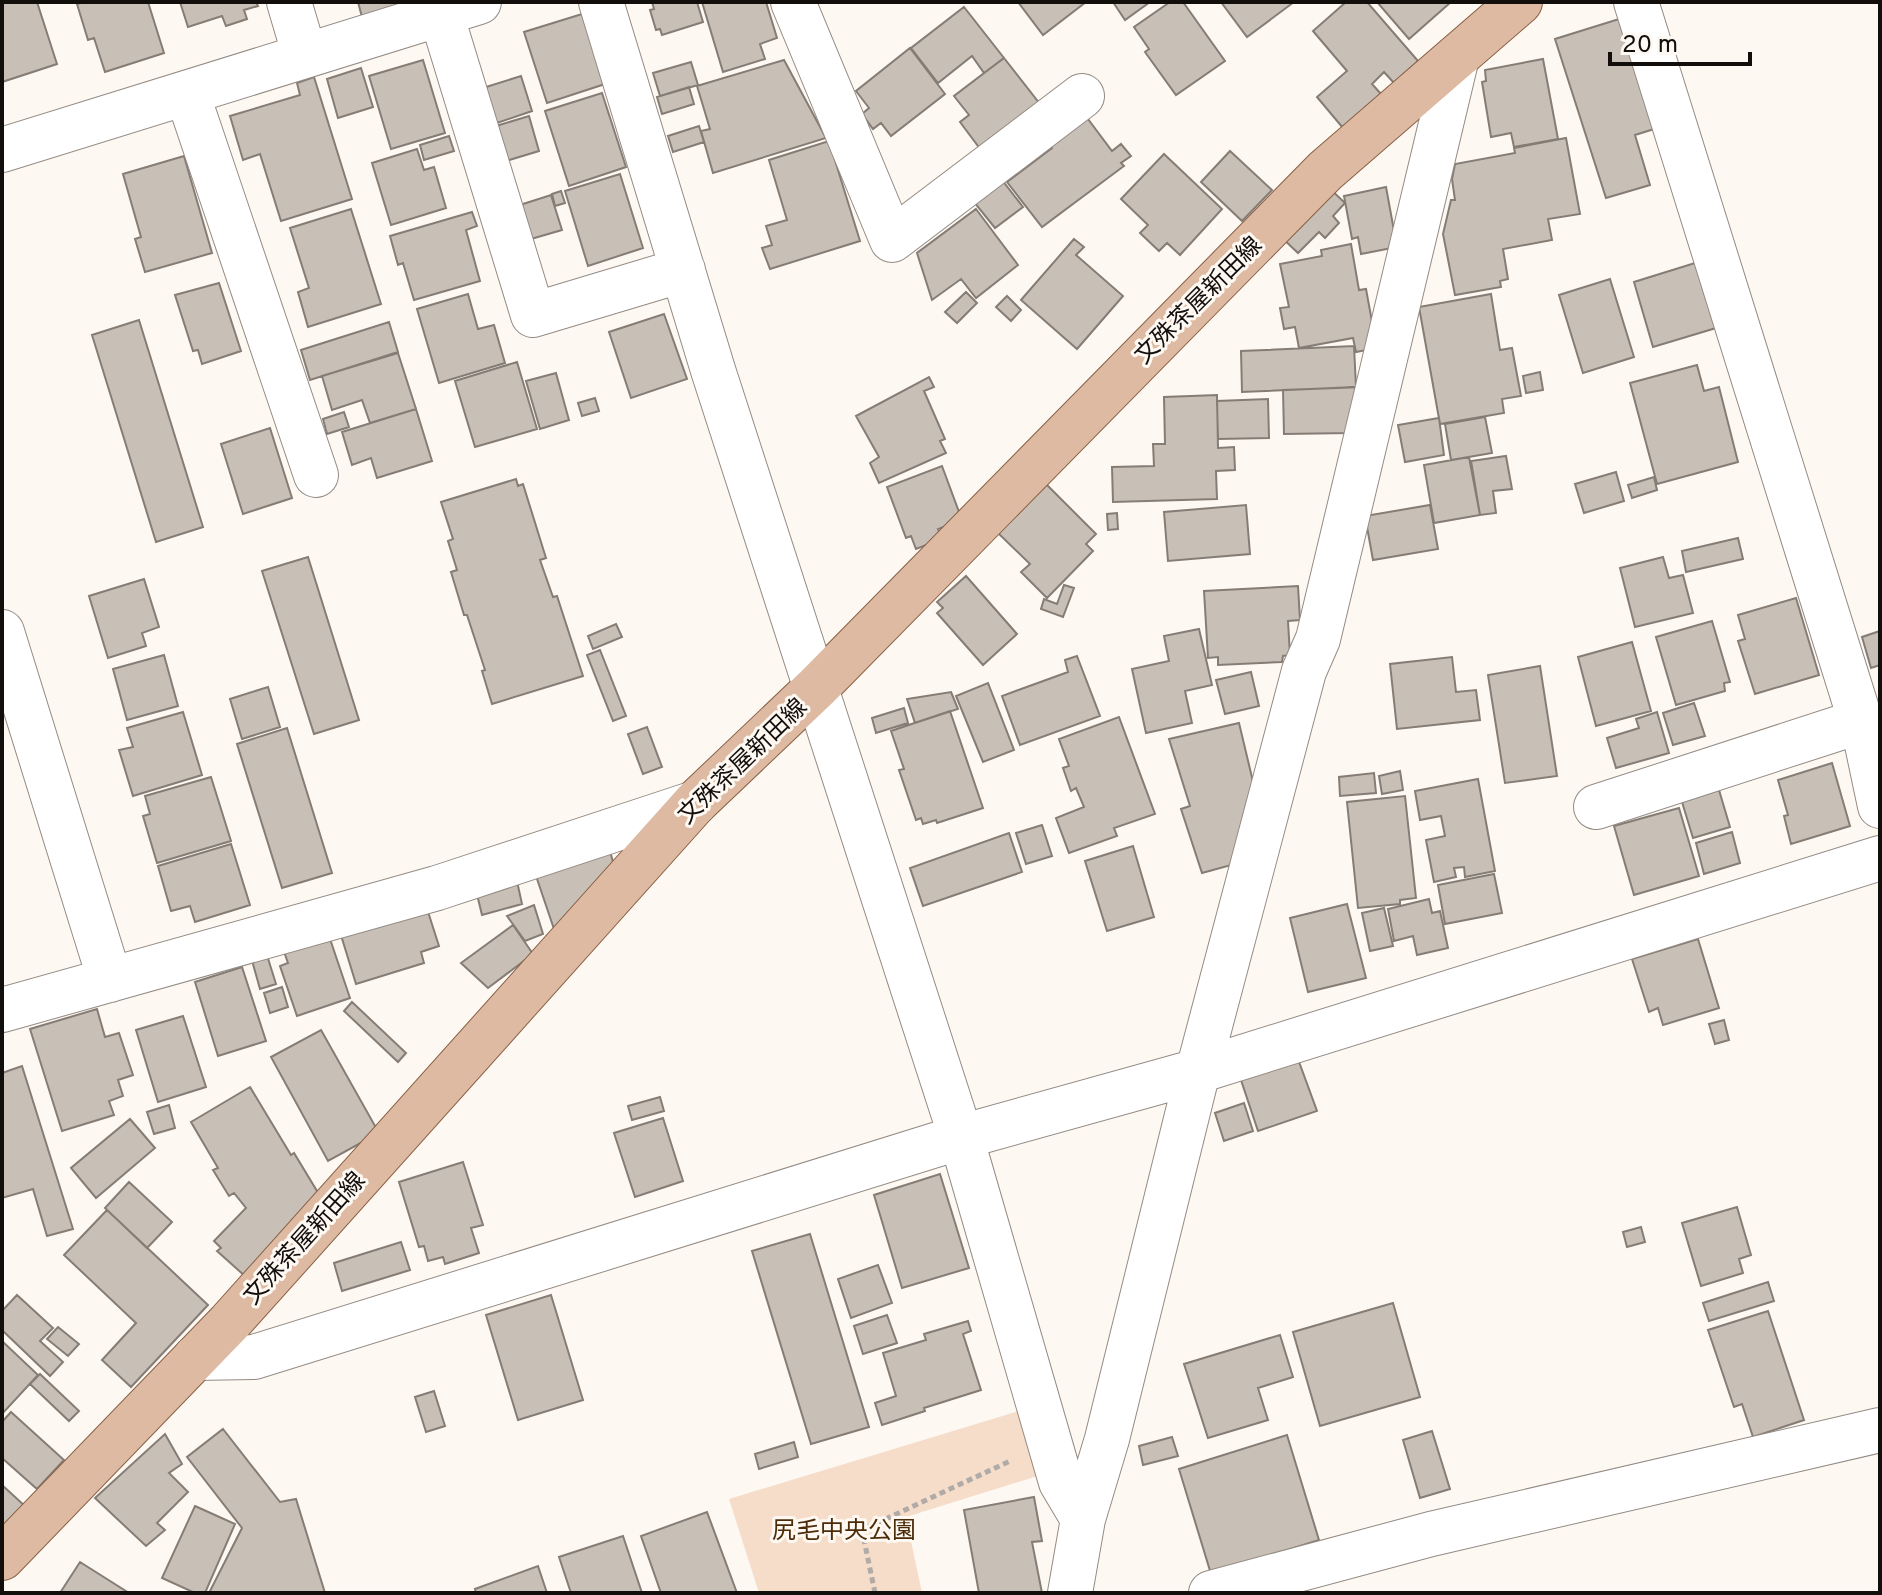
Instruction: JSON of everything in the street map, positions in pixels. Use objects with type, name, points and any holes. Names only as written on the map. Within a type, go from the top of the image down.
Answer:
[{"type":"main road","name":"文殊茶屋新田線","points":[[2,1558],[195,1358],[695,803],[817,687],[1325,171],[1520,2]]},
{"type":"street","points":[[289,2],[305,56]]},
{"type":"street","points":[[601,2],[683,270],[961,1137],[1061,1482],[1083,1519]]},
{"type":"street","points":[[793,2],[892,240],[1082,96]]},
{"type":"street","points":[[1636,2],[1869,729],[1880,806]]},
{"type":"street","points":[[2,150],[460,8],[533,315],[683,270]]},
{"type":"street","points":[[1070,1593],[1083,1519],[1107,1439],[1198,1071],[1304,671],[1318,639],[1457,57]]},
{"type":"street","points":[[187,93],[316,475]]},
{"type":"street","points":[[2,632],[110,980]]},
{"type":"street","points":[[1596,807],[1869,729]]},
{"type":"street","points":[[2,1010],[437,888],[695,803]]},
{"type":"street","points":[[195,1358],[254,1357],[961,1137],[1198,1071],[1880,858]]},
{"type":"street","points":[[1211,1593],[1431,1534],[1880,1430]]},
{"type":"path","points":[[875,1593],[862,1530],[1049,1442]]},
{"type":"green space","name":"尻毛中央公園","points":[[1025,1409],[1047,1473],[906,1517],[922,1593],[759,1593],[729,1499]]},
{"type":"building","points":[[2,2],[37,2],[57,64],[2,82]]},
{"type":"building","points":[[148,2],[164,53],[105,72],[94,38],[88,40],[77,4]]},
{"type":"building","points":[[180,2],[256,2],[258,6],[244,10],[247,19],[226,26],[222,16],[188,27]]},
{"type":"building","points":[[358,2],[423,2],[363,21]]},
{"type":"building","points":[[652,2],[697,2],[703,22],[662,35],[660,29],[656,30],[650,10],[654,9]]},
{"type":"building","points":[[702,2],[766,2],[777,38],[760,44],[765,59],[723,72]]},
{"type":"building","points":[[1018,2],[1086,2],[1043,35]]},
{"type":"building","points":[[1113,2],[1150,2],[1125,20]]},
{"type":"building","points":[[1170,2],[1183,2],[1225,61],[1176,95],[1145,52],[1149,49],[1134,27]]},
{"type":"building","points":[[1221,2],[1294,2],[1247,37]]},
{"type":"building","points":[[1346,2],[1367,2],[1418,61],[1394,83],[1384,72],[1372,84],[1381,94],[1343,128],[1317,97],[1347,71],[1313,31]]},
{"type":"building","points":[[1377,2],[1451,2],[1409,39]]},
{"type":"building","points":[[964,7],[1004,58],[984,73],[972,56],[938,83],[911,48]]},
{"type":"building","points":[[582,14],[605,84],[547,103],[524,32]]},
{"type":"building","points":[[1619,19],[1654,129],[1635,135],[1650,185],[1606,198],[1555,39]]},
{"type":"building","points":[[910,48],[945,94],[891,136],[881,123],[873,129],[862,114],[869,108],[856,91]]},
{"type":"building","points":[[1004,58],[1040,104],[981,150],[960,122],[969,115],[954,96]]},
{"type":"building","points":[[1543,59],[1558,139],[1514,147],[1511,133],[1491,137],[1482,82],[1486,81],[1485,70]]},
{"type":"building","points":[[423,60],[445,133],[391,149],[369,76]]},
{"type":"building","points":[[784,60],[826,138],[713,173],[701,131],[710,129],[697,86]]},
{"type":"building","points":[[691,62],[698,85],[660,96],[653,73]]},
{"type":"building","points":[[361,68],[373,107],[338,118],[327,79]]},
{"type":"building","points":[[521,76],[532,111],[494,124],[483,88]]},
{"type":"building","points":[[314,77],[352,199],[281,221],[260,154],[243,160],[230,116],[300,95],[297,83]]},
{"type":"building","points":[[689,87],[694,104],[662,114],[657,97]]},
{"type":"building","points":[[602,93],[626,167],[569,186],[545,111]]},
{"type":"building","points":[[1085,115],[1112,151],[1121,144],[1131,156],[1121,163],[1124,166],[1042,227],[1007,182],[1052,148],[1048,143]]},
{"type":"building","points":[[529,116],[539,151],[506,161],[496,126]]},
{"type":"building","points":[[699,126],[704,142],[673,152],[668,136]]},
{"type":"building","points":[[449,136],[454,151],[424,160],[420,145]]},
{"type":"building","points":[[1566,138],[1580,214],[1548,219],[1552,240],[1503,249],[1508,279],[1500,281],[1501,287],[1455,295],[1443,234],[1451,200],[1455,200],[1452,179],[1455,164],[1515,153],[1514,148]]},
{"type":"building","points":[[829,141],[860,241],[770,269],[762,248],[772,245],[766,226],[787,220],[769,160]]},
{"type":"building","points":[[417,149],[424,170],[434,167],[446,208],[391,225],[372,163]]},
{"type":"building","points":[[1230,151],[1272,190],[1242,221],[1201,182]]},
{"type":"building","points":[[1164,154],[1222,209],[1180,255],[1167,243],[1159,251],[1140,233],[1148,225],[1121,199]]},
{"type":"building","points":[[184,156],[212,253],[145,272],[135,239],[141,237],[123,174]]},
{"type":"building","points":[[620,174],[643,248],[588,266],[565,191]]},
{"type":"building","points":[[1002,180],[1023,207],[995,228],[974,202]]},
{"type":"building","points":[[1326,185],[1345,203],[1333,216],[1339,223],[1325,238],[1319,232],[1298,253],[1278,234]]},
{"type":"building","points":[[1386,187],[1397,247],[1361,254],[1358,237],[1352,239],[1344,196]]},
{"type":"building","points":[[561,191],[565,203],[555,206],[552,194]]},
{"type":"building","points":[[551,195],[562,230],[531,239],[520,205]]},
{"type":"building","points":[[351,209],[381,304],[308,327],[298,292],[309,288],[290,228]]},
{"type":"building","points":[[976,209],[1018,265],[976,298],[961,279],[932,300],[917,253]]},
{"type":"building","points":[[472,212],[477,226],[466,230],[480,281],[414,300],[403,263],[398,265],[390,236]]},
{"type":"building","points":[[1074,239],[1084,247],[1076,255],[1123,296],[1077,349],[1021,300]]},
{"type":"building","points":[[1351,244],[1359,290],[1366,289],[1375,338],[1372,349],[1356,352],[1353,338],[1299,348],[1295,327],[1284,329],[1280,308],[1289,307],[1280,264],[1322,256],[1321,250]]},
{"type":"building","points":[[1695,263],[1716,328],[1653,347],[1634,282]]},
{"type":"building","points":[[1610,279],[1634,357],[1583,373],[1559,295]]},
{"type":"building","points":[[219,283],[241,351],[202,364],[198,350],[193,351],[175,295]]},
{"type":"building","points":[[966,292],[977,303],[957,323],[945,312]]},
{"type":"building","points":[[468,294],[478,329],[494,325],[505,363],[439,383],[417,309]]},
{"type":"building","points":[[1491,294],[1500,350],[1512,348],[1521,396],[1502,399],[1504,413],[1440,424],[1419,307]]},
{"type":"building","points":[[1007,296],[1021,310],[1011,321],[996,307]]},
{"type":"building","points":[[664,314],[687,379],[631,398],[609,332]]},
{"type":"building","points":[[139,320],[203,527],[156,542],[92,335]]},
{"type":"building","points":[[389,322],[398,352],[310,380],[301,350]]},
{"type":"building","points":[[1354,346],[1356,387],[1242,392],[1241,351]]},
{"type":"building","points":[[398,353],[416,409],[370,423],[362,400],[332,410],[322,376]]},
{"type":"building","points":[[517,362],[537,429],[475,447],[455,381]]},
{"type":"building","points":[[1697,365],[1704,391],[1719,387],[1738,462],[1657,484],[1630,383]]},
{"type":"building","points":[[1540,372],[1543,390],[1526,393],[1523,376]]},
{"type":"building","points":[[556,373],[569,420],[540,429],[526,381]]},
{"type":"building","points":[[929,377],[934,387],[924,391],[945,439],[940,441],[946,453],[879,483],[870,463],[879,457],[856,416]]},
{"type":"building","points":[[1364,387],[1351,433],[1284,434],[1283,390]]},
{"type":"building","points":[[1217,395],[1218,448],[1234,447],[1235,470],[1216,471],[1217,499],[1113,502],[1112,467],[1154,466],[1153,444],[1165,444],[1164,397]]},
{"type":"building","points":[[595,398],[599,411],[582,416],[578,403]]},
{"type":"building","points":[[1268,399],[1269,438],[1218,439],[1217,401]]},
{"type":"building","points":[[416,409],[432,461],[377,478],[371,458],[352,465],[342,432]]},
{"type":"building","points":[[344,412],[349,427],[327,434],[323,419]]},
{"type":"building","points":[[1485,417],[1492,453],[1451,460],[1445,424]]},
{"type":"building","points":[[1439,418],[1444,455],[1405,462],[1398,425]]},
{"type":"building","points":[[270,428],[292,498],[243,514],[221,444]]},
{"type":"building","points":[[1506,456],[1512,489],[1493,491],[1496,513],[1480,515],[1471,461]]},
{"type":"building","points":[[1469,457],[1480,515],[1434,523],[1424,465]]},
{"type":"building","points":[[942,466],[962,520],[938,529],[942,539],[916,549],[911,536],[906,538],[887,487]]},
{"type":"building","points":[[1616,472],[1624,501],[1584,513],[1575,484]]},
{"type":"building","points":[[1654,477],[1657,490],[1632,498],[1628,485]]},
{"type":"building","points":[[516,479],[518,486],[523,484],[546,558],[540,560],[553,597],[557,596],[583,676],[492,704],[482,671],[485,670],[451,572],[457,570],[448,541],[453,539],[441,502]]},
{"type":"building","points":[[1046,484],[1096,534],[1086,544],[1093,551],[1047,598],[1021,572],[1030,564],[998,533]]},
{"type":"building","points":[[1246,505],[1250,554],[1168,561],[1164,512]]},
{"type":"building","points":[[1430,505],[1438,549],[1373,560],[1365,516]]},
{"type":"building","points":[[1117,513],[1118,529],[1108,530],[1107,514]]},
{"type":"building","points":[[1738,538],[1743,559],[1686,572],[1682,551]]},
{"type":"building","points":[[308,557],[359,720],[314,734],[262,571]]},
{"type":"building","points":[[1663,557],[1669,578],[1683,575],[1693,613],[1635,627],[1620,568]]},
{"type":"building","points":[[966,576],[1017,634],[983,665],[937,613],[943,608],[937,602]]},
{"type":"building","points":[[144,579],[159,627],[142,633],[146,646],[108,658],[89,596]]},
{"type":"building","points":[[1064,585],[1074,588],[1063,617],[1041,609],[1044,599],[1057,604]]},
{"type":"building","points":[[1298,586],[1300,620],[1288,621],[1290,655],[1283,656],[1282,662],[1218,665],[1218,657],[1208,658],[1204,591]]},
{"type":"building","points":[[1796,598],[1819,675],[1755,694],[1738,641],[1745,639],[1738,615]]},
{"type":"building","points":[[1712,621],[1730,682],[1724,683],[1725,691],[1676,705],[1656,637]]},
{"type":"building","points":[[616,624],[622,637],[593,649],[588,636]]},
{"type":"building","points":[[1199,629],[1212,685],[1185,691],[1192,723],[1146,733],[1132,669],[1169,661],[1164,636]]},
{"type":"building","points":[[1880,631],[1880,665],[1871,668],[1862,637]]},
{"type":"building","points":[[1632,642],[1651,711],[1596,726],[1578,657]]},
{"type":"building","points":[[600,650],[626,716],[613,721],[587,655]]},
{"type":"building","points":[[164,655],[178,706],[127,720],[113,669]]},
{"type":"building","points":[[1077,656],[1100,716],[1020,745],[1002,696],[1068,672],[1065,660]]},
{"type":"building","points":[[1452,657],[1456,692],[1476,690],[1480,720],[1397,729],[1390,664]]},
{"type":"building","points":[[1540,666],[1557,776],[1505,783],[1488,675]]},
{"type":"building","points":[[1251,672],[1259,706],[1225,714],[1216,680]]},
{"type":"building","points":[[988,683],[1014,750],[983,762],[956,696]]},
{"type":"building","points":[[268,687],[280,727],[242,739],[230,699]]},
{"type":"building","points":[[951,692],[958,709],[915,723],[907,699]]},
{"type":"building","points":[[1694,703],[1705,736],[1673,745],[1663,713]]},
{"type":"building","points":[[904,708],[908,723],[876,733],[872,718]]},
{"type":"building","points":[[950,711],[983,808],[937,823],[936,820],[923,824],[921,818],[916,820],[899,770],[904,769],[891,731]]},
{"type":"building","points":[[183,712],[202,775],[133,796],[119,750],[133,747],[127,728]]},
{"type":"building","points":[[1657,712],[1669,753],[1616,768],[1607,738],[1639,728],[1636,719]]},
{"type":"building","points":[[1119,717],[1155,814],[1114,828],[1117,836],[1069,853],[1056,818],[1084,807],[1076,788],[1071,791],[1063,768],[1069,766],[1059,739]]},
{"type":"building","points":[[1239,723],[1255,790],[1235,864],[1202,873],[1181,809],[1190,806],[1169,739]]},
{"type":"building","points":[[647,727],[662,767],[643,774],[628,734]]},
{"type":"building","points":[[287,728],[332,873],[282,888],[237,744]]},
{"type":"building","points":[[1832,763],[1850,826],[1791,844],[1784,816],[1788,815],[1778,780]]},
{"type":"building","points":[[1400,771],[1403,790],[1382,794],[1379,776]]},
{"type":"building","points":[[1374,773],[1376,793],[1340,796],[1339,777]]},
{"type":"building","points":[[211,777],[231,841],[157,863],[143,816],[150,814],[145,796]]},
{"type":"building","points":[[1478,779],[1495,871],[1465,877],[1464,867],[1454,868],[1456,877],[1434,882],[1426,840],[1445,836],[1441,816],[1420,820],[1415,791]]},
{"type":"building","points":[[1719,790],[1730,827],[1693,838],[1682,802]]},
{"type":"building","points":[[1405,796],[1416,898],[1400,900],[1400,904],[1358,908],[1347,802]]},
{"type":"building","points":[[1679,808],[1699,876],[1634,895],[1614,826]]},
{"type":"building","points":[[1042,825],[1052,856],[1026,864],[1016,833]]},
{"type":"building","points":[[1732,832],[1740,863],[1704,874],[1696,843]]},
{"type":"building","points":[[1009,833],[1022,872],[923,906],[910,868]]},
{"type":"building","points":[[231,844],[250,905],[195,922],[190,906],[171,911],[158,866]]},
{"type":"building","points":[[1133,846],[1154,917],[1107,931],[1085,861]]},
{"type":"building","points":[[609,848],[616,872],[554,929],[533,867]]},
{"type":"building","points":[[515,872],[522,904],[482,915],[474,882]]},
{"type":"building","points":[[1494,874],[1502,913],[1445,924],[1438,885]]},
{"type":"building","points":[[422,893],[439,946],[421,952],[424,963],[356,984],[340,932]]},
{"type":"building","points":[[1429,899],[1432,913],[1440,911],[1448,948],[1417,955],[1413,936],[1394,941],[1388,909]]},
{"type":"building","points":[[1347,904],[1366,978],[1308,992],[1290,918]]},
{"type":"building","points":[[534,905],[543,934],[525,941],[507,916]]},
{"type":"building","points":[[1384,908],[1393,946],[1370,951],[1362,913]]},
{"type":"building","points":[[513,925],[533,954],[488,988],[461,963]]},
{"type":"building","points":[[327,930],[350,998],[297,1016],[280,966],[288,963],[282,946]]},
{"type":"building","points":[[1698,939],[1719,1008],[1663,1025],[1658,1008],[1649,1012],[1632,959]]},
{"type":"building","points":[[266,952],[276,984],[260,989],[251,957]]},
{"type":"building","points":[[242,967],[266,1041],[218,1056],[195,982]]},
{"type":"building","points":[[282,987],[288,1007],[270,1013],[264,993]]},
{"type":"building","points":[[352,1002],[406,1053],[398,1062],[344,1011]]},
{"type":"building","points":[[97,1009],[105,1037],[119,1033],[133,1075],[118,1080],[123,1096],[109,1101],[114,1115],[62,1131],[30,1029]]},
{"type":"building","points":[[183,1016],[206,1087],[158,1102],[136,1030]]},
{"type":"building","points":[[1724,1020],[1729,1040],[1715,1044],[1709,1024]]},
{"type":"building","points":[[321,1030],[379,1133],[328,1161],[271,1057]]},
{"type":"building","points":[[1298,1059],[1317,1111],[1258,1131],[1241,1080]]},
{"type":"building","points":[[22,1066],[73,1229],[47,1236],[33,1189],[2,1198],[2,1073]]},
{"type":"building","points":[[250,1087],[320,1196],[246,1277],[217,1251],[221,1248],[214,1241],[246,1208],[234,1193],[229,1196],[213,1170],[218,1168],[191,1122]]},
{"type":"building","points":[[660,1097],[664,1111],[632,1120],[628,1106]]},
{"type":"building","points":[[1244,1103],[1253,1131],[1224,1141],[1215,1113]]},
{"type":"building","points":[[169,1105],[175,1128],[154,1134],[147,1112]]},
{"type":"building","points":[[663,1118],[683,1181],[635,1197],[614,1133]]},
{"type":"building","points":[[130,1119],[155,1148],[96,1198],[71,1168]]},
{"type":"building","points":[[463,1162],[483,1225],[471,1228],[479,1253],[445,1264],[443,1257],[428,1261],[424,1246],[419,1247],[399,1182]]},
{"type":"building","points":[[940,1174],[969,1268],[902,1288],[874,1195]]},
{"type":"building","points":[[129,1182],[172,1222],[147,1248],[105,1208]]},
{"type":"building","points":[[1737,1207],[1751,1255],[1739,1259],[1743,1273],[1701,1286],[1682,1223]]},
{"type":"building","points":[[107,1210],[208,1305],[131,1387],[102,1360],[136,1323],[64,1255]]},
{"type":"building","points":[[1641,1227],[1645,1242],[1627,1247],[1623,1232]]},
{"type":"building","points":[[810,1234],[869,1427],[811,1444],[752,1251]]},
{"type":"building","points":[[401,1242],[410,1270],[342,1291],[334,1263]]},
{"type":"building","points":[[878,1265],[892,1303],[851,1318],[838,1279]]},
{"type":"building","points":[[1768,1282],[1774,1301],[1709,1321],[1703,1303]]},
{"type":"building","points":[[17,1295],[53,1328],[40,1341],[63,1362],[50,1376],[2,1330],[2,1311]]},
{"type":"building","points":[[551,1295],[583,1400],[518,1420],[486,1315]]},
{"type":"building","points":[[1393,1303],[1420,1397],[1320,1426],[1293,1332]]},
{"type":"building","points":[[1768,1311],[1804,1420],[1753,1437],[1742,1404],[1734,1407],[1708,1330]]},
{"type":"building","points":[[887,1315],[897,1343],[863,1354],[854,1326]]},
{"type":"building","points":[[968,1321],[971,1331],[963,1334],[981,1390],[882,1425],[875,1403],[896,1396],[883,1353],[926,1340],[924,1334]]},
{"type":"building","points":[[58,1327],[79,1344],[68,1356],[47,1339]]},
{"type":"building","points":[[1280,1335],[1293,1377],[1258,1388],[1268,1420],[1208,1438],[1184,1364]]},
{"type":"building","points":[[2,1341],[38,1375],[2,1414]]},
{"type":"building","points":[[40,1374],[79,1411],[69,1421],[30,1384]]},
{"type":"building","points":[[434,1391],[445,1426],[426,1432],[415,1397]]},
{"type":"building","points":[[11,1412],[64,1460],[37,1489],[2,1458],[2,1422]]},
{"type":"building","points":[[223,1429],[280,1502],[296,1499],[325,1593],[209,1593],[242,1528],[187,1457]]},
{"type":"building","points":[[1432,1431],[1450,1489],[1420,1498],[1403,1440]]},
{"type":"building","points":[[165,1434],[182,1464],[169,1473],[188,1492],[157,1523],[165,1530],[146,1546],[95,1498]]},
{"type":"building","points":[[1287,1435],[1319,1540],[1211,1574],[1179,1469]]},
{"type":"building","points":[[1172,1437],[1178,1456],[1143,1465],[1139,1446]]},
{"type":"building","points":[[794,1442],[798,1457],[759,1469],[755,1454]]},
{"type":"building","points":[[2,1485],[26,1507],[2,1534]]},
{"type":"building","points":[[1034,1497],[1042,1541],[1032,1542],[1042,1593],[979,1593],[964,1510]]},
{"type":"building","points":[[195,1506],[235,1524],[205,1593],[195,1593],[162,1578]]},
{"type":"building","points":[[707,1512],[737,1593],[661,1593],[641,1536]]},
{"type":"building","points":[[623,1536],[642,1593],[571,1593],[559,1557]]},
{"type":"building","points":[[80,1562],[129,1593],[60,1593]]},
{"type":"building","points":[[538,1566],[547,1593],[476,1593],[475,1589]]}]
